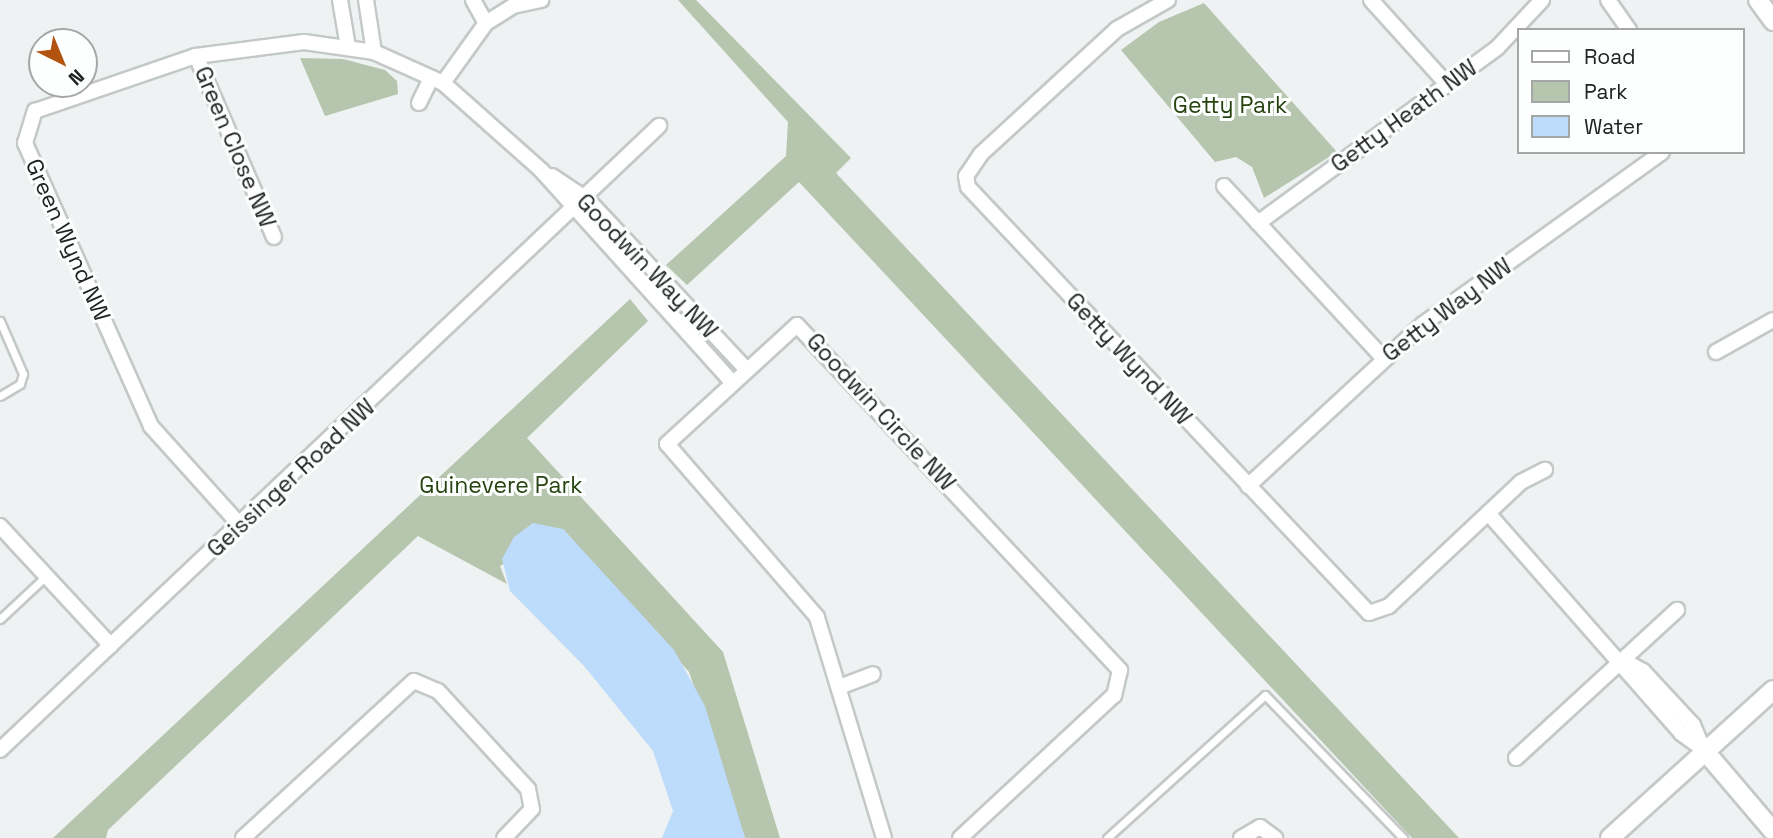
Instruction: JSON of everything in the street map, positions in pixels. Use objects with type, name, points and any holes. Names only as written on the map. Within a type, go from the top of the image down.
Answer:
[{"type":"street","points":[[340,0],[348,47]]},
{"type":"street","points":[[366,0],[374,52]]},
{"type":"street","points":[[473,0],[486,23]]},
{"type":"street","points":[[419,103],[486,23],[513,6],[541,0]]},
{"type":"street","points":[[1371,0],[1447,84]]},
{"type":"street","name":"Getty Heath NW","points":[[1258,223],[1497,48],[1542,0]]},
{"type":"street","points":[[1608,0],[1628,28]]},
{"type":"street","points":[[1758,0],[1773,21]]},
{"type":"street","name":"Getty Wynd NW","points":[[1161,1],[1099,44],[981,154],[966,176],[968,187],[1369,613],[1389,606],[1534,471],[1545,470]]},
{"type":"street","name":"Green Wynd NW","points":[[240,525],[151,426],[24,143],[35,111],[196,56],[304,43],[348,47]]},
{"type":"street","name":"Goodwin Way NW","points":[[348,47],[374,52],[437,80],[581,206],[746,369]]},
{"type":"street","name":"Green Close NW","points":[[196,56],[274,237]]},
{"type":"street","name":"Geissinger Road NW","points":[[0,750],[581,206],[659,126]]},
{"type":"street","name":"Getty Way NW","points":[[1248,486],[1383,358],[1659,154]]},
{"type":"street","points":[[1224,186],[1383,358]]},
{"type":"street","name":"Goodwin Way NW","points":[[581,206],[732,382]]},
{"type":"street","points":[[1716,352],[1773,320]]},
{"type":"street","name":"Goodwin Circle NW","points":[[884,838],[842,686],[817,617],[667,444],[797,325],[808,332],[1120,670],[1114,695],[960,838]]},
{"type":"street","points":[[1488,513],[1623,660],[1632,678],[1704,750],[1773,831]]},
{"type":"street","points":[[0,526],[111,646]]},
{"type":"street","points":[[1516,758],[1677,610]]},
{"type":"street","points":[[842,686],[873,674]]},
{"type":"street","points":[[243,838],[414,681],[438,691],[528,789],[532,809],[504,838]]},
{"type":"street","points":[[1610,838],[1773,690]]},
{"type":"street","points":[[1241,838],[1260,827],[1275,838]]},
{"type":"lane","points":[[0,321],[23,374],[20,384],[0,396]]},
{"type":"lane","points":[[0,619],[46,576]]},
{"type":"lane","points":[[1107,838],[1265,695],[1403,838]]},
{"type":"green space","points":[[678,0],[696,0],[851,158],[836,173],[1459,838],[1412,838],[799,182],[687,285],[666,265],[786,156],[788,122]]},
{"type":"green space","name":"Getty Park","points":[[1204,3],[1337,152],[1264,198],[1252,167],[1236,157],[1215,162],[1121,50],[1159,22]]},
{"type":"green space","points":[[300,58],[343,59],[385,70],[397,81],[398,94],[325,116]]},
{"type":"green space","name":"Guinevere Park","points":[[630,299],[648,321],[527,438],[723,652],[780,838],[745,838],[689,672],[563,529],[500,566],[507,584],[418,536],[108,830],[106,838],[53,838]]},
{"type":"water","points":[[533,523],[563,529],[674,650],[705,706],[745,838],[662,838],[673,811],[653,751],[584,666],[510,591],[502,559],[514,537]]}]
